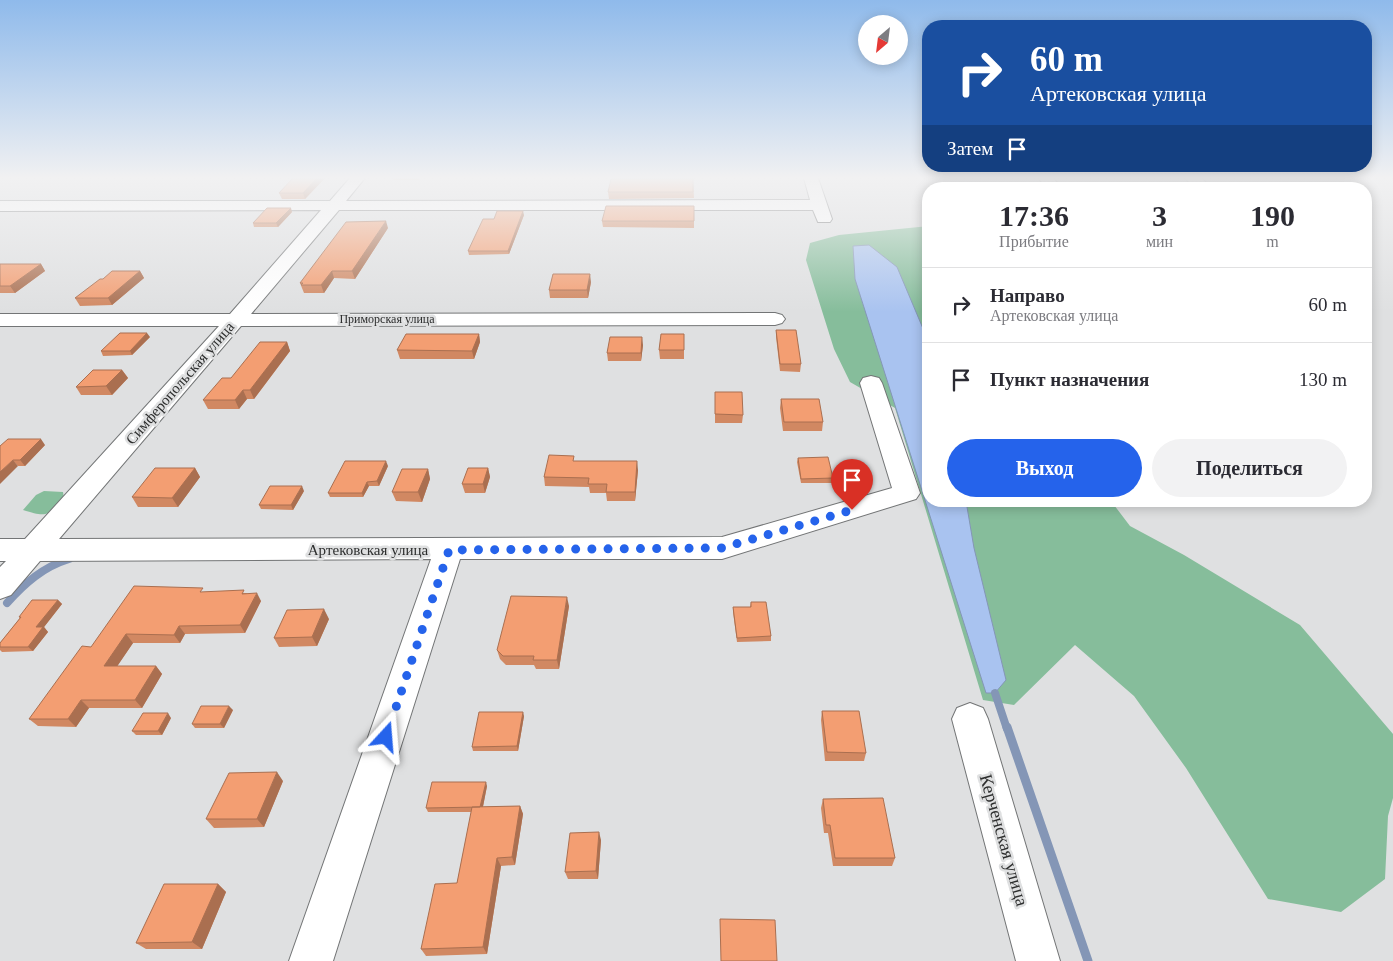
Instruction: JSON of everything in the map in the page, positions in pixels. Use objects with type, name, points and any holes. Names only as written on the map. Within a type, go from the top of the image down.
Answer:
[{"type":"street","name":"Симферопольская улица","points":[[0,587],[236,320],[319,223]]},
{"type":"street","name":"Приморская улица","points":[[0,320],[775,319]]},
{"type":"street","name":"Артековская улица","points":[[0,550],[722,548],[907,493],[871,382]]},
{"type":"street","points":[[312,961],[449,550]]},
{"type":"street","name":"Керченская улица","points":[[970,719],[1038,961]]},
{"type":"green space","points":[[922,227],[922,498],[895,408],[850,382],[834,349],[806,260],[810,243],[839,235]]},
{"type":"green space","points":[[44,491],[63,492],[64,499],[46,514],[37,514],[23,510],[36,495]]},
{"type":"green space","points":[[925,507],[1116,507],[1130,526],[1184,555],[1300,625],[1393,734],[1393,798],[1388,816],[1385,879],[1341,912],[1268,899],[1186,768],[1134,696],[1075,645],[1014,705],[983,700]]},
{"type":"water","points":[[869,245],[897,267],[922,326],[922,491],[855,279],[853,246]]},
{"type":"water","points":[[927,507],[967,507],[974,548],[1006,680],[995,693],[986,693]]},
{"type":"building","points":[[345,223],[385,223],[352,271],[332,271],[321,285],[301,285],[303,283],[300,283]]},
{"type":"building","points":[[481,223],[519,223],[508,251],[468,251]]},
{"type":"building","points":[[0,264],[41,264],[10,286],[0,286]]},
{"type":"building","points":[[112,271],[140,271],[108,298],[75,298],[100,279],[103,279]]},
{"type":"building","points":[[553,274],[590,274],[587,290],[549,290]]},
{"type":"building","points":[[776,330],[796,330],[801,364],[780,364]]},
{"type":"building","points":[[120,333],[147,333],[130,351],[101,351]]},
{"type":"building","points":[[406,334],[479,334],[472,351],[397,350]]},
{"type":"building","points":[[661,334],[684,334],[684,350],[659,350]]},
{"type":"building","points":[[610,337],[642,337],[641,353],[607,353]]},
{"type":"building","points":[[260,342],[287,342],[250,390],[243,390],[235,400],[203,400],[222,378],[231,378]]},
{"type":"building","points":[[93,370],[122,370],[106,386],[76,387]]},
{"type":"building","points":[[715,392],[742,392],[743,415],[715,414]]},
{"type":"building","points":[[781,399],[819,399],[823,422],[784,422]]},
{"type":"building","points":[[8,439],[41,439],[20,460],[13,460],[0,472],[0,446]]},
{"type":"building","points":[[549,455],[574,456],[573,461],[637,461],[635,492],[606,492],[607,484],[588,484],[589,478],[544,477]]},
{"type":"building","points":[[828,457],[833,478],[801,479],[798,458]]},
{"type":"building","points":[[345,461],[386,461],[377,481],[367,482],[362,493],[328,493]]},
{"type":"building","points":[[155,468],[195,468],[172,498],[132,497]]},
{"type":"building","points":[[468,468],[488,468],[483,484],[462,484]]},
{"type":"building","points":[[402,469],[428,469],[418,492],[392,492]]},
{"type":"building","points":[[270,486],[302,486],[291,505],[259,505]]},
{"type":"building","points":[[134,586],[203,588],[200,592],[244,590],[242,594],[257,593],[240,625],[179,626],[174,635],[126,634],[104,666],[156,666],[135,700],[81,700],[68,719],[29,719],[82,646],[91,647]]},
{"type":"building","points":[[511,596],[567,597],[557,660],[533,660],[534,656],[503,656],[497,650]]},
{"type":"building","points":[[32,600],[58,600],[36,627],[43,627],[28,647],[0,647],[0,643]]},
{"type":"building","points":[[751,602],[766,602],[771,636],[737,638],[733,607],[751,607]]},
{"type":"building","points":[[324,609],[312,637],[274,638],[287,610]]},
{"type":"building","points":[[201,706],[229,706],[220,724],[192,724]]},
{"type":"building","points":[[822,711],[859,711],[866,753],[827,752]]},
{"type":"building","points":[[479,712],[523,712],[517,746],[472,747]]},
{"type":"building","points":[[143,713],[168,713],[158,731],[132,731]]},
{"type":"building","points":[[277,772],[257,819],[206,819],[229,773]]},
{"type":"building","points":[[432,782],[486,782],[480,807],[426,808]]},
{"type":"building","points":[[883,798],[895,858],[835,858],[830,825],[826,825],[823,799]]},
{"type":"building","points":[[520,806],[512,857],[497,858],[483,947],[421,949],[435,884],[457,883],[472,807]]},
{"type":"building","points":[[599,832],[596,871],[565,872],[570,833]]},
{"type":"building","points":[[164,884],[218,884],[192,942],[136,943]]},
{"type":"building","points":[[720,919],[775,920],[777,961],[721,961]]},
{"type":"waterway","points":[[7,603],[35,576],[51,566],[69,559]]},
{"type":"waterway","points":[[995,693],[1007,729]]},
{"type":"waterway","points":[[1007,727],[1088,961]]},
{"type":"route","points":[[386,737],[449,550],[722,548],[852,510]]}]
